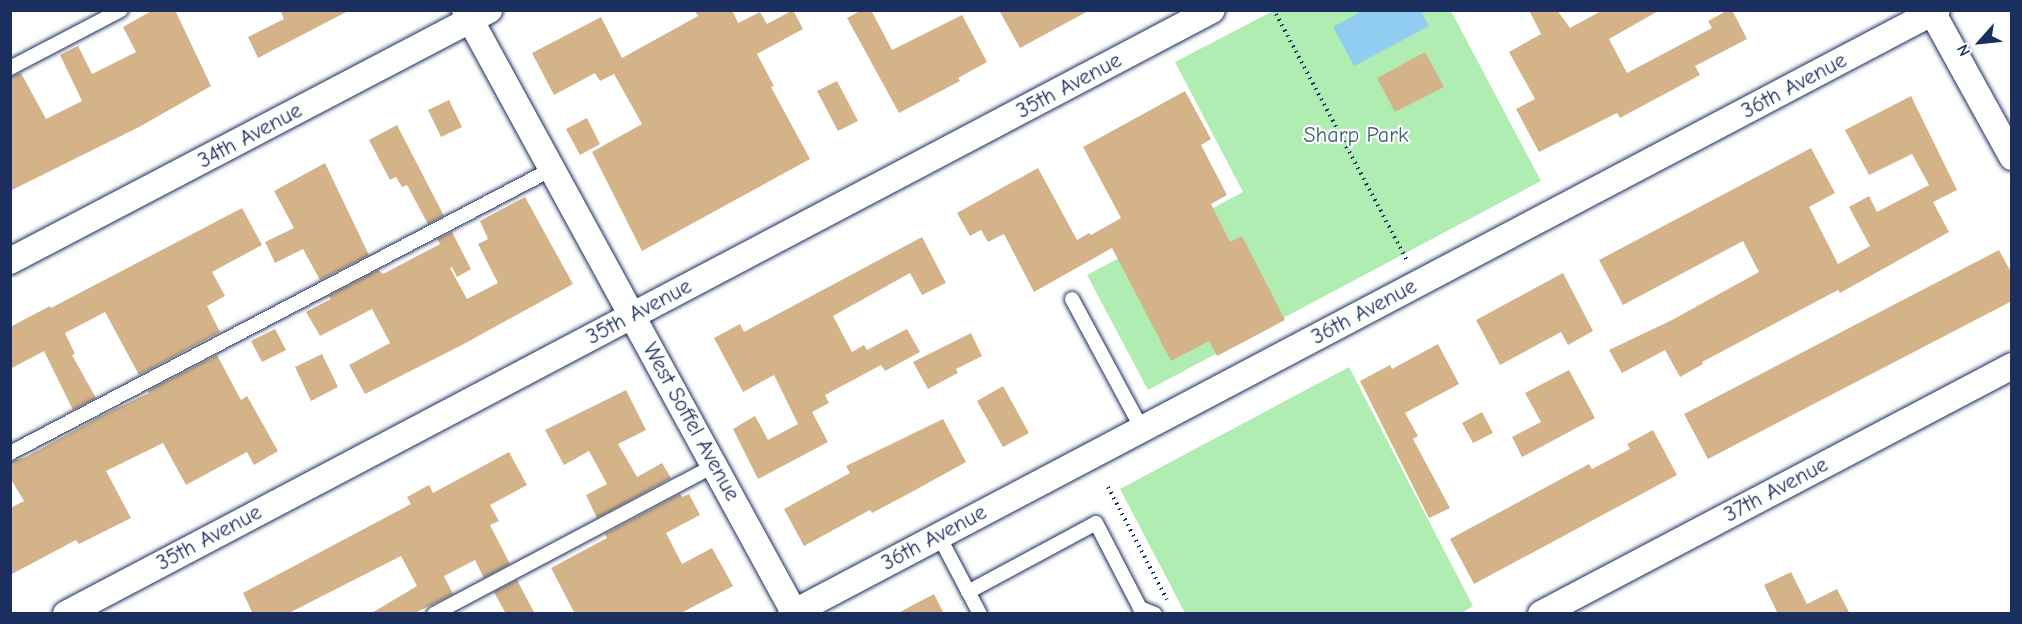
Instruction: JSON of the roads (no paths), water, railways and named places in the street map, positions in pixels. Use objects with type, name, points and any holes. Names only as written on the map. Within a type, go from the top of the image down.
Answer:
[{"type":"street","name":"35th Avenue","points":[[66,614],[1212,10]]},
{"type":"street","points":[[1934,11],[2012,157]]},
{"type":"street","name":"36th Avenue","points":[[793,613],[1934,11]]},
{"type":"street","name":"West Soffel Avenue","points":[[475,14],[552,169],[793,613]]},
{"type":"street","name":"34th Avenue","points":[[10,261],[475,14]]},
{"type":"street","name":"37th Avenue","points":[[1541,614],[2012,366]]},
{"type":"lane","points":[[10,68],[121,10]]},
{"type":"lane","points":[[10,453],[552,169]]},
{"type":"lane","points":[[1072,299],[1142,429]]},
{"type":"lane","points":[[434,614],[714,466]]},
{"type":"lane","points":[[968,592],[1096,523],[1134,610],[1155,614]]},
{"type":"lane","points":[[939,536],[980,614]]},
{"type":"water","points":[[1364,10],[1421,11],[1429,26],[1354,66],[1333,27]]},
{"type":"park label","name":"Sharp Park","points":[[1356,136]]}]
